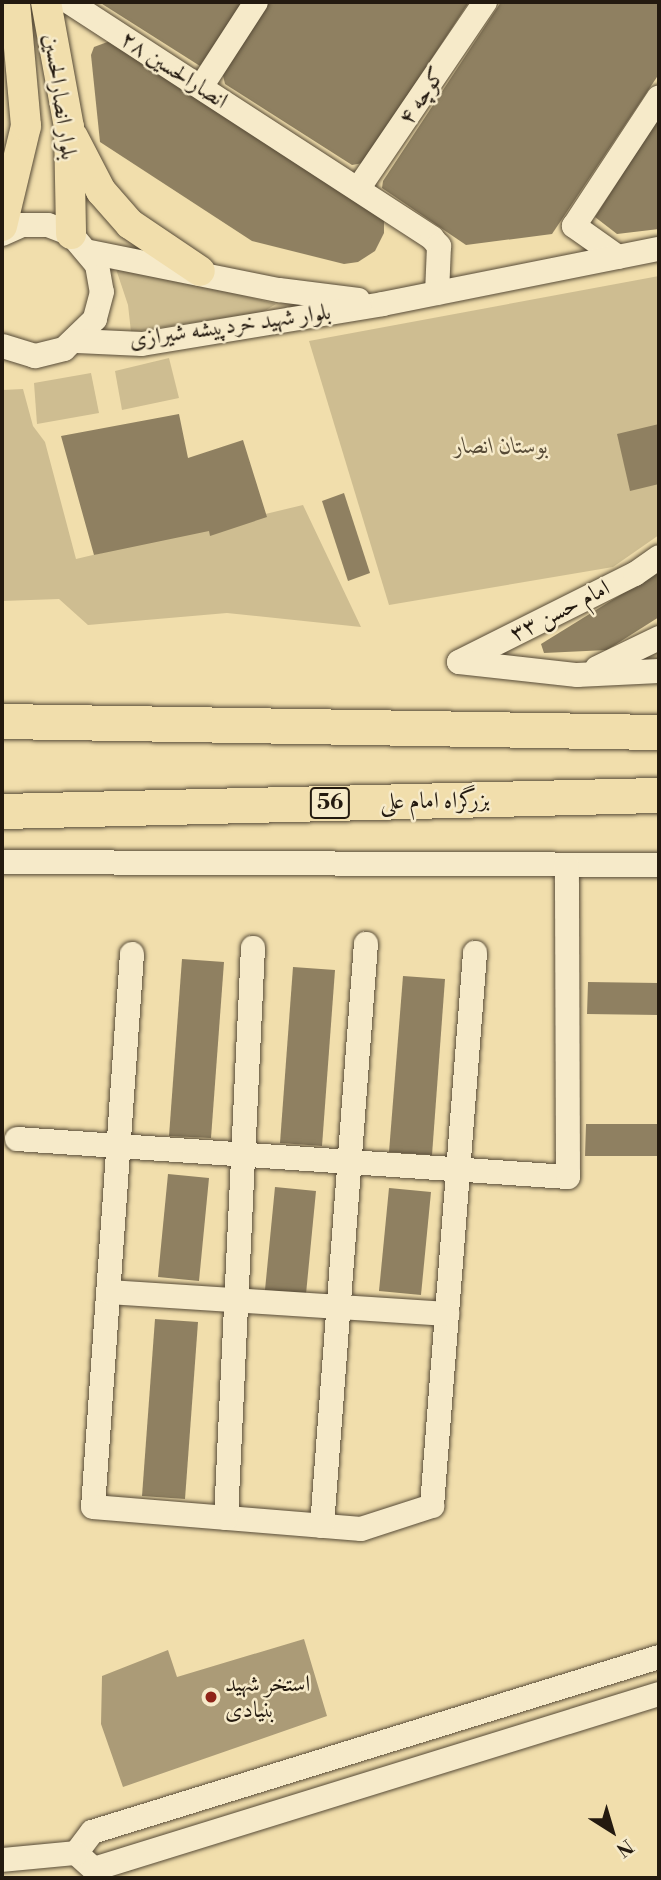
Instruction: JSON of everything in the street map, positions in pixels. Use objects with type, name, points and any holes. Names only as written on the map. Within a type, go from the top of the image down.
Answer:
[{"type":"highway","points":[[2,721],[659,732]]},
{"type":"highway","name":"بزرگراه امام علی","points":[[2,811],[659,795]]},
{"type":"main road","name":"بلوار انصارالحسین","points":[[2,226],[26,125],[15,2]]},
{"type":"main road","name":"بلوار انصارالحسین","points":[[46,2],[68,127],[81,243]]},
{"type":"main road","points":[[68,127],[101,191],[130,223],[200,271]]},
{"type":"street","name":"انصارالحسین ۲۸","points":[[69,2],[358,189],[439,246],[437,293]]},
{"type":"street","points":[[201,87],[256,2]]},
{"type":"street","name":"کوچه ۴","points":[[358,189],[485,2]]},
{"type":"street","points":[[618,257],[574,226],[653,106]]},
{"type":"street","name":"بلوار شهید خردپیشه شیرازی","points":[[2,233],[22,225],[48,225],[81,243],[279,290],[383,304]]},
{"type":"street","points":[[3,348],[35,356],[77,341],[95,319],[102,292],[81,243]]},
{"type":"street","name":"بلوار شهید خردپیشه شیرازی","points":[[77,341],[142,344],[383,304],[659,249]]},
{"type":"street","name":"امام حسن ۳۳","points":[[577,675],[459,662],[659,557]]},
{"type":"street","points":[[577,675],[621,660],[659,638]]},
{"type":"street","points":[[577,675],[659,671]]},
{"type":"street","points":[[2,862],[659,865]]},
{"type":"street","points":[[17,1139],[568,1177],[567,865]]},
{"type":"street","points":[[322,1526],[366,944]]},
{"type":"street","points":[[226,1518],[253,948]]},
{"type":"street","points":[[132,954],[93,1507],[361,1529],[432,1506],[475,953]]},
{"type":"street","points":[[109,1292],[447,1314]]},
{"type":"street","points":[[76,1853],[92,1832],[659,1657]]},
{"type":"street","points":[[2,1860],[76,1853],[94,1869],[659,1694]]},
{"type":"green space","points":[[114,263],[276,304],[263,312],[131,332],[128,305]]},
{"type":"green space","name":"بوستان انصار","points":[[659,276],[659,535],[613,567],[389,605],[309,341]]},
{"type":"green space","points":[[169,358],[179,398],[122,410],[115,371]]},
{"type":"green space","points":[[91,373],[99,413],[37,424],[34,383]]},
{"type":"green space","points":[[23,389],[33,426],[45,442],[76,559],[303,505],[361,627],[227,613],[88,625],[59,599],[2,601],[2,390]]},
{"type":"shaded area","name":"استخر شهید بنیادی","points":[[304,1639],[327,1716],[123,1787],[101,1724],[102,1676],[168,1650],[177,1677]]},
{"type":"building","points":[[99,2],[242,2],[200,66]]},
{"type":"building","points":[[268,2],[469,2],[363,163],[352,165],[225,84],[222,71]]},
{"type":"building","points":[[501,2],[659,2],[659,74],[552,234],[466,245],[382,188],[383,181]]},
{"type":"building","points":[[110,41],[384,217],[384,233],[375,251],[358,262],[344,264],[252,241],[100,142],[91,55],[94,47]]},
{"type":"building","points":[[659,117],[659,229],[617,234],[595,217]]},
{"type":"building","points":[[179,414],[188,458],[243,440],[267,517],[210,536],[209,531],[94,555],[61,436]]},
{"type":"building","points":[[659,424],[659,484],[630,491],[617,434]]},
{"type":"building","points":[[344,493],[370,573],[348,581],[322,501]]},
{"type":"building","points":[[659,571],[659,617],[607,650],[544,653],[541,644]]},
{"type":"building","points":[[182,959],[224,962],[211,1138],[169,1136]]},
{"type":"building","points":[[293,967],[335,970],[322,1146],[280,1143]]},
{"type":"building","points":[[403,976],[445,979],[432,1155],[389,1152]]},
{"type":"building","points":[[588,982],[659,983],[659,1015],[587,1014]]},
{"type":"building","points":[[586,1124],[659,1124],[659,1156],[585,1156]]},
{"type":"building","points":[[168,1174],[209,1178],[199,1281],[158,1277]]},
{"type":"building","points":[[275,1187],[316,1191],[306,1294],[265,1290]]},
{"type":"building","points":[[389,1188],[431,1192],[421,1295],[379,1291]]},
{"type":"building","points":[[155,1319],[198,1322],[185,1499],[142,1496]]},
{"type":"place","name":"استخر شهید بنیادی","points":[[211,1697]]}]
